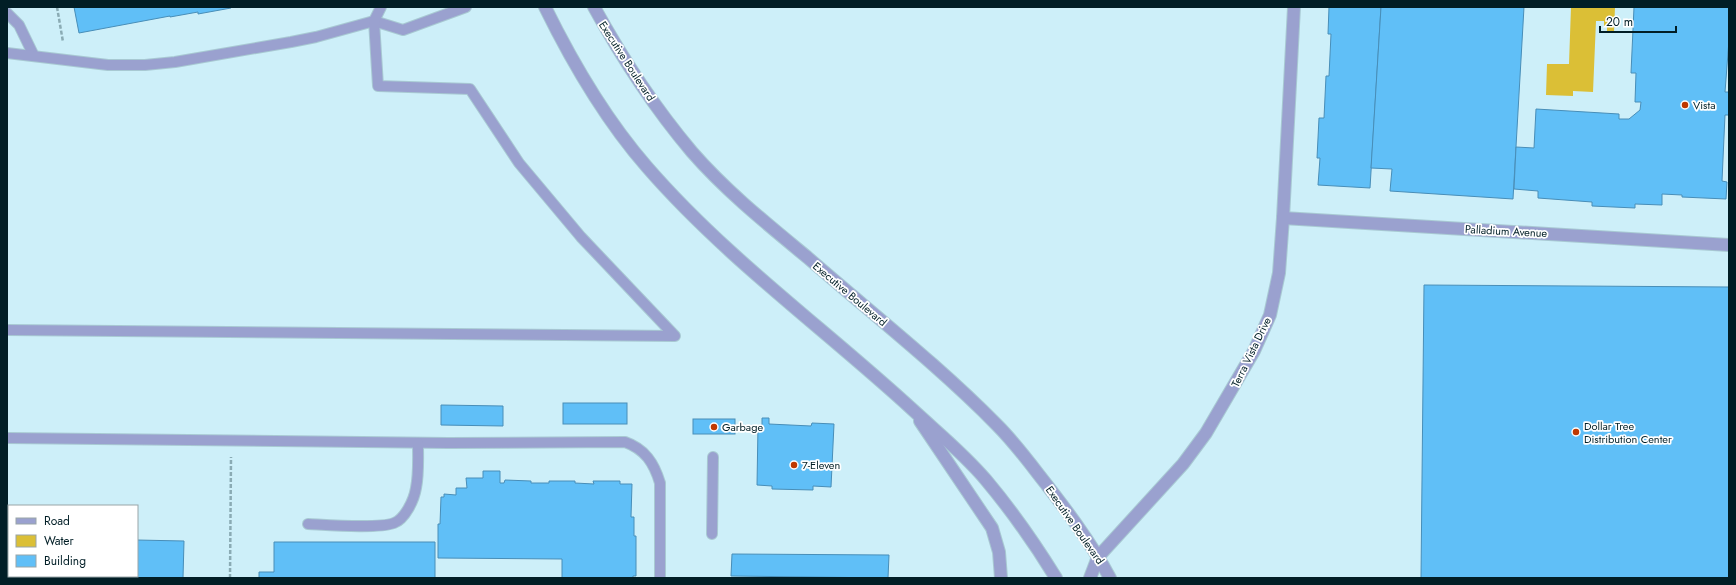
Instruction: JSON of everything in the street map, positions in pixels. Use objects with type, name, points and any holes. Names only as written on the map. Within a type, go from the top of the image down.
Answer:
[{"type":"street","points":[[545,7],[567,52],[592,92],[618,131],[646,167],[678,201],[721,242],[884,382],[914,411],[950,442],[985,479],[1038,550],[1056,578]]},
{"type":"street","name":"Executive Boulevard","points":[[594,7],[636,79],[693,153],[725,186],[894,332],[998,426],[1064,506],[1110,578]]},
{"type":"street","name":"Terra Vista Drive","points":[[1090,578],[1098,557],[1183,464],[1206,433],[1250,358],[1264,328],[1275,296],[1278,274],[1283,218],[1294,7]]},
{"type":"street","name":"Palladium Avenue","points":[[1283,218],[1729,245]]},
{"type":"street","points":[[914,411],[932,441],[992,528],[999,552],[1001,578]]},
{"type":"lane","points":[[7,330],[674,336],[581,237],[519,163],[470,89],[378,86],[374,21],[381,7]]},
{"type":"lane","points":[[7,53],[108,65],[145,66],[316,37],[374,21],[403,30],[466,7]]},
{"type":"lane","points":[[7,13],[19,25],[34,56]]},
{"type":"lane","points":[[7,438],[232,441],[620,442],[635,446],[652,462],[660,483],[660,578]]},
{"type":"lane","points":[[308,524],[377,525],[394,523],[404,515],[412,502],[416,490],[418,442]]},
{"type":"lane","points":[[712,534],[713,457]]},
{"type":"path","points":[[57,7],[63,37],[64,60]]},
{"type":"path","points":[[230,578],[232,441]]},
{"type":"water","points":[[1571,7],[1615,7],[1614,32],[1607,31],[1607,27],[1604,26],[1604,21],[1596,21],[1593,92],[1573,91],[1573,96],[1546,95],[1547,64],[1569,64]]},
{"type":"building","points":[[74,7],[231,8],[198,14],[198,12],[170,16],[79,33]]},
{"type":"building","points":[[1329,7],[1381,7],[1370,188],[1318,185],[1320,158],[1317,158],[1319,118],[1324,118],[1326,76],[1329,76],[1331,34],[1328,34]]},
{"type":"building","points":[[1381,7],[1524,7],[1513,199],[1390,191],[1392,169],[1371,168]]},
{"type":"building","name":"Vista","points":[[1634,7],[1729,7],[1729,40],[1725,92],[1729,92],[1729,115],[1725,115],[1722,181],[1727,182],[1726,199],[1682,197],[1682,195],[1662,194],[1662,205],[1635,204],[1635,208],[1592,206],[1592,202],[1538,198],[1538,191],[1514,189],[1516,147],[1534,148],[1536,109],[1619,114],[1619,119],[1629,119],[1640,110],[1641,102],[1635,102],[1636,73],[1631,73]]},
{"type":"building","name":"Dollar Tree Distribution Center","points":[[1424,285],[1729,287],[1729,578],[1421,578]]},
{"type":"building","points":[[563,403],[627,403],[627,424],[563,424]]},
{"type":"building","points":[[441,405],[503,406],[503,426],[441,425]]},
{"type":"building","name":"7-Eleven","points":[[762,418],[769,418],[769,424],[811,426],[812,423],[834,424],[831,487],[813,486],[813,490],[772,489],[772,486],[757,485],[758,426],[762,425]]},
{"type":"building","name":"Garbage","points":[[693,419],[735,419],[735,434],[693,434]]},
{"type":"building","points":[[483,471],[500,471],[500,483],[504,483],[505,480],[531,481],[531,483],[575,481],[575,483],[594,484],[593,481],[620,481],[620,484],[632,484],[631,517],[634,517],[634,536],[636,536],[636,576],[633,576],[633,578],[562,578],[562,559],[438,558],[438,524],[440,524],[441,497],[444,497],[444,494],[456,495],[456,488],[467,488],[466,478],[483,478]]},
{"type":"building","points":[[138,540],[184,541],[183,578],[7,578],[7,563],[8,577],[138,577]]},
{"type":"building","points":[[274,542],[435,542],[435,578],[259,578],[259,572],[274,572]]},
{"type":"building","points":[[732,554],[889,555],[888,578],[731,576]]},
{"type":"place","name":"Vista","points":[[1685,105]]},
{"type":"place","name":"Garbage","points":[[714,427]]},
{"type":"place","name":"Dollar Tree Distribution Center","points":[[1576,432]]},
{"type":"place","name":"7-Eleven","points":[[794,465]]}]
